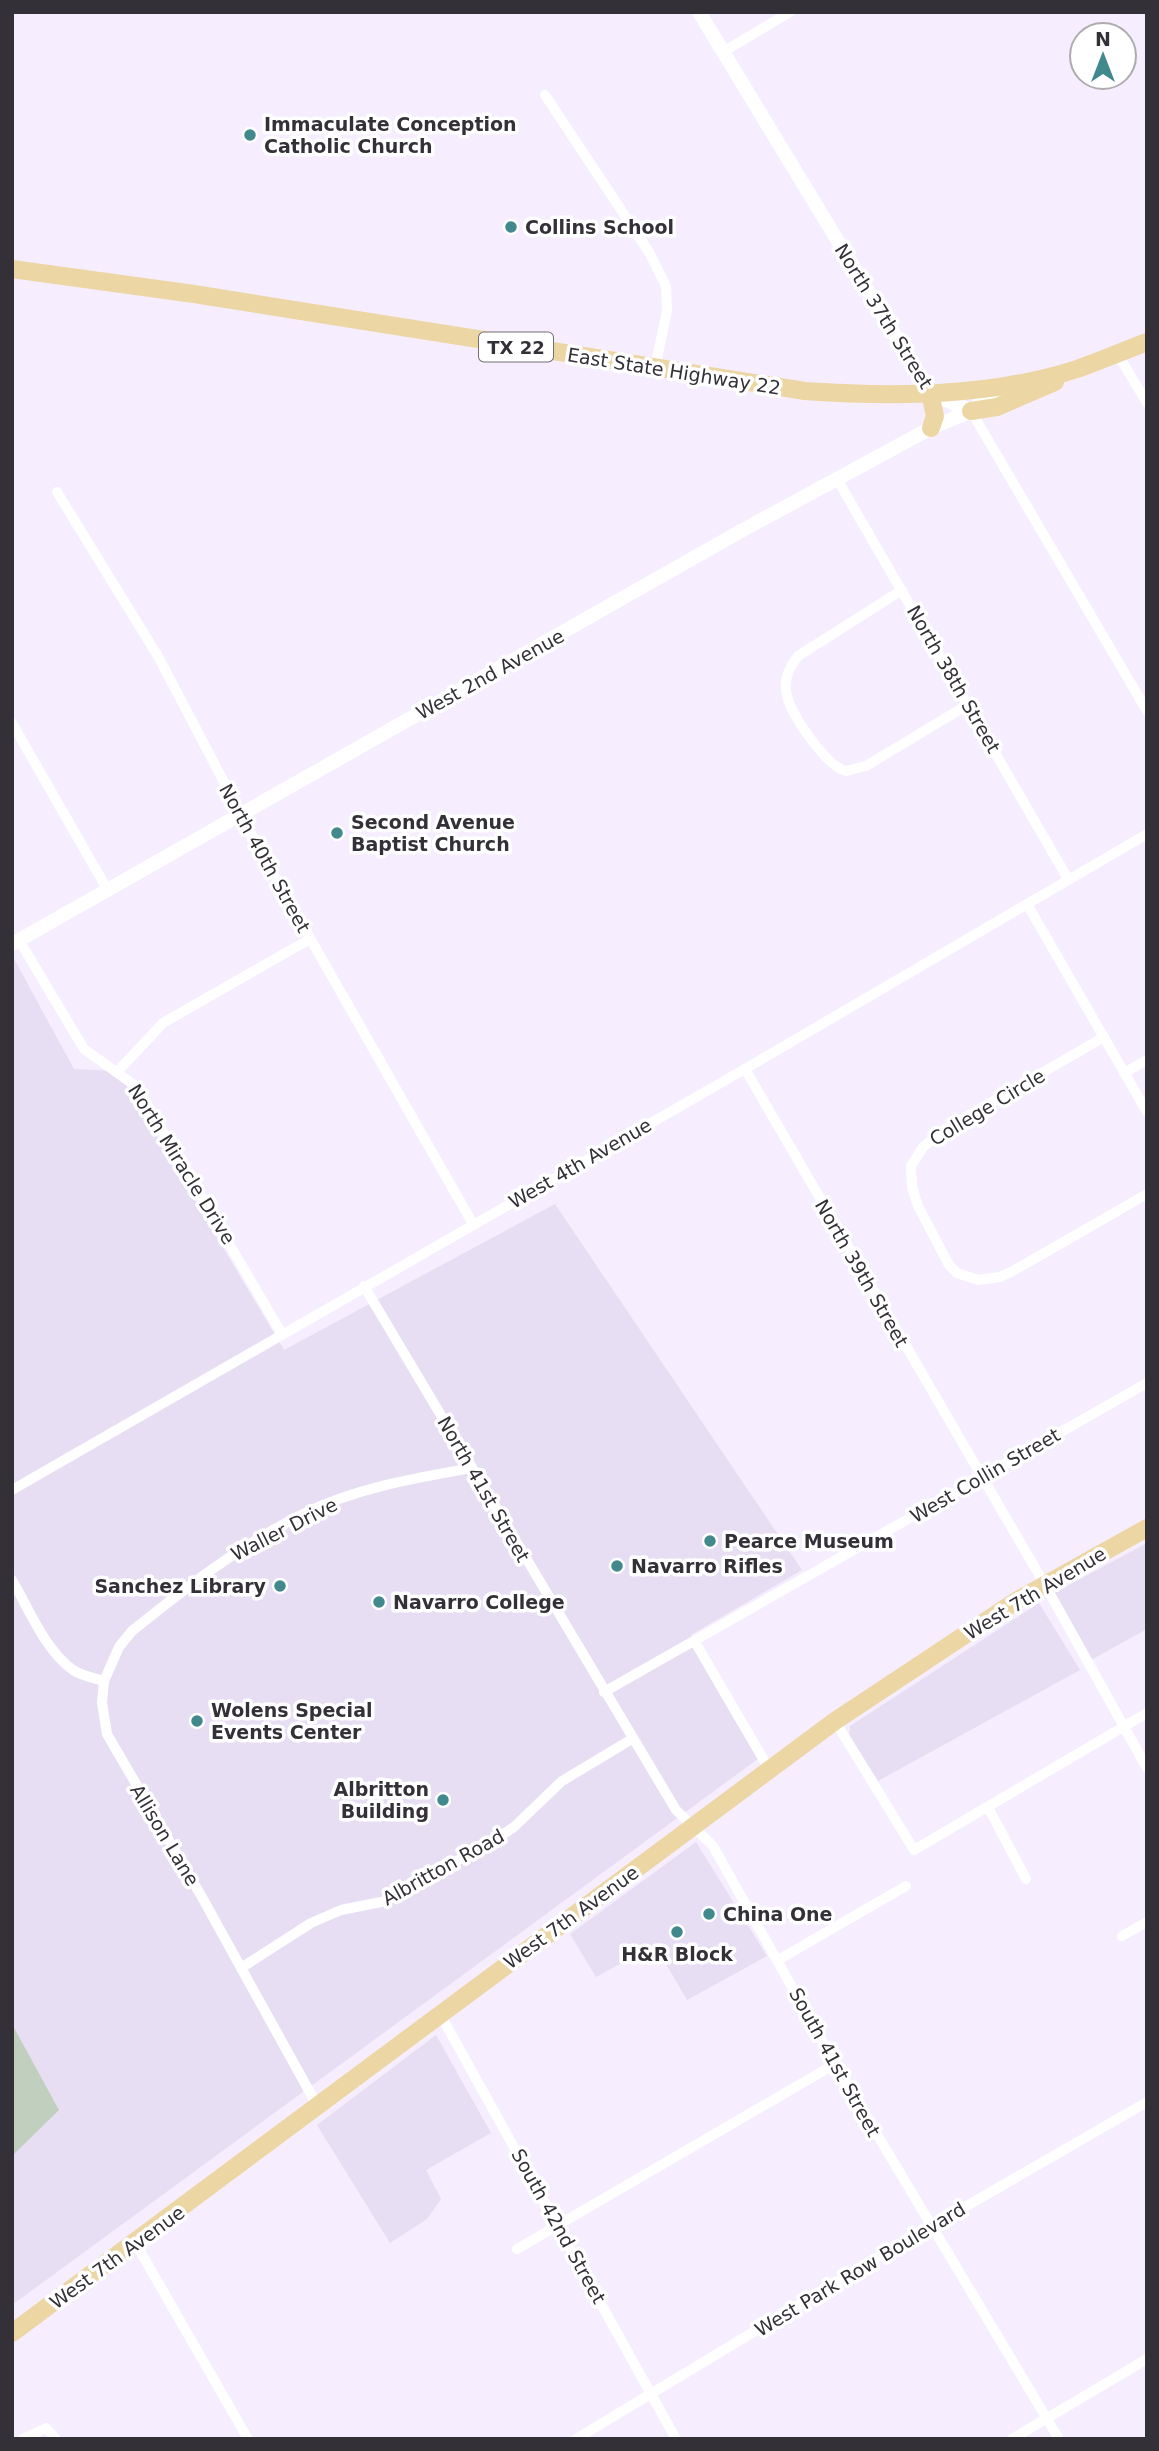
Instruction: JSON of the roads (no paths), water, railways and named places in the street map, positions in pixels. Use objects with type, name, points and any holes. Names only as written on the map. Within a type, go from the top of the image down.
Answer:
[{"type":"main road","name":"East State Highway 22","points":[[12,269],[805,391],[869,396],[1002,385],[1076,370],[1117,353]]},
{"type":"main road","name":"TX 22","points":[[1117,353],[1147,342]]},
{"type":"main road","points":[[971,411],[997,407],[1062,379],[1076,370]]},
{"type":"main road","points":[[930,393],[935,416],[931,428]]},
{"type":"main road","name":"West 7th Avenue","points":[[12,2333],[136,2244],[835,1721],[1045,1585],[1147,1528]]},
{"type":"street","name":"North 37th Street","points":[[699,12],[930,393],[971,411]]},
{"type":"street","points":[[723,52],[790,12]]},
{"type":"street","points":[[545,95],[649,253],[666,286],[667,311],[655,368]]},
{"type":"street","points":[[1117,353],[1147,403]]},
{"type":"street","name":"West 2nd Avenue","points":[[16,942],[240,813],[837,479],[931,428],[971,411],[1002,385]]},
{"type":"street","points":[[971,411],[1147,711]]},
{"type":"street","name":"North 38th Street","points":[[837,479],[1068,879]]},
{"type":"street","name":"North 40th Street","points":[[57,492],[159,659],[310,939],[473,1224]]},
{"type":"street","points":[[902,590],[798,656],[791,664],[786,684],[792,709],[828,762],[846,771],[866,766],[969,704]]},
{"type":"street","points":[[12,723],[107,889]]},
{"type":"street","name":"West 4th Avenue","points":[[12,1490],[745,1069],[1147,834]]},
{"type":"street","points":[[1027,904],[1147,1111]]},
{"type":"street","points":[[118,1071],[163,1023],[310,939]]},
{"type":"street","name":"North Miracle Drive","points":[[16,942],[84,1049],[137,1087],[282,1334]]},
{"type":"street","name":"College Circle","points":[[1104,1037],[947,1128],[923,1147],[911,1166],[912,1187],[943,1257],[957,1273],[978,1280],[1000,1277],[1013,1271],[1147,1194]]},
{"type":"street","points":[[1124,1073],[1147,1060]]},
{"type":"street","name":"North 39th Street","points":[[745,1069],[1045,1585],[1147,1768]]},
{"type":"street","name":"North 41st Street","points":[[364,1286],[604,1692]]},
{"type":"street","name":"West Collin Street","points":[[604,1692],[1147,1383]]},
{"type":"street","name":"Waller Drive","points":[[104,1681],[119,1647],[132,1631],[235,1552],[304,1514],[342,1499],[407,1480],[472,1468]]},
{"type":"street","points":[[12,1580],[43,1634],[60,1656],[73,1669],[104,1681]]},
{"type":"street","points":[[695,1642],[769,1769]]},
{"type":"street","name":"Allison Lane","points":[[104,1681],[102,1717],[107,1734],[318,2107]]},
{"type":"street","name":"South 41st Street","points":[[604,1692],[676,1810],[692,1829],[713,1846],[930,2227],[1059,2439]]},
{"type":"street","points":[[835,1721],[914,1850],[1147,1713]]},
{"type":"street","name":"Albritton Road","points":[[241,1968],[311,1923],[341,1910],[386,1901],[499,1837],[562,1781],[632,1739]]},
{"type":"street","points":[[988,1807],[1026,1879]]},
{"type":"street","points":[[778,1960],[906,1886]]},
{"type":"street","points":[[1122,1937],[1147,1922]]},
{"type":"street","name":"South 42nd Street","points":[[440,2014],[676,2439]]},
{"type":"street","points":[[517,2249],[835,2064]]},
{"type":"street","name":"West Park Row Boulevard","points":[[576,2439],[930,2227],[1147,2102]]},
{"type":"street","points":[[136,2244],[248,2439]]},
{"type":"street","points":[[1012,2439],[1147,2359]]},
{"type":"street","points":[[23,2439],[46,2428],[56,2439]]},
{"type":"place","name":"Immaculate Conception Catholic Church","points":[[250,135]]},
{"type":"place","name":"Collins School","points":[[511,227]]},
{"type":"place","name":"Second Avenue Baptist Church","points":[[337,833]]},
{"type":"place","name":"Pearce Museum","points":[[710,1541]]},
{"type":"place","name":"Navarro Rifles","points":[[617,1566]]},
{"type":"place","name":"Sanchez Library","points":[[280,1586]]},
{"type":"place","name":"Navarro College","points":[[379,1602]]},
{"type":"place","name":"Wolens Special Events Center","points":[[197,1721]]},
{"type":"place","name":"Albritton Building","points":[[443,1800]]},
{"type":"place","name":"China One","points":[[709,1914]]},
{"type":"place","name":"H&R Block","points":[[677,1932]]}]
